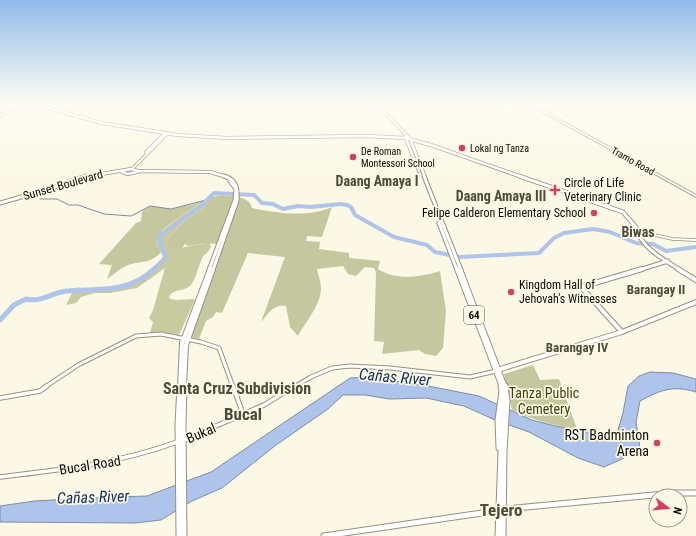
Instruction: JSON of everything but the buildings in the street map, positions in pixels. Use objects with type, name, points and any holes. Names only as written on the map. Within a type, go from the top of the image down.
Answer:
[{"type":"main road","points":[[136,128],[167,133],[228,138],[282,138],[340,134],[407,137],[621,211],[629,217],[641,240],[646,245],[696,280]]},
{"type":"main road","points":[[397,128],[407,137]]},
{"type":"main road","points":[[399,128],[407,137]]},
{"type":"main road","points":[[396,136],[400,134],[400,131]]},
{"type":"main road","points":[[396,136],[408,143]]},
{"type":"main road","name":"64","points":[[407,137],[408,143],[451,251]]},
{"type":"main road","name":"64","points":[[407,137],[498,370],[504,390],[498,425],[498,439],[502,451]]},
{"type":"main road","points":[[133,170],[216,174],[230,181],[234,185],[237,194],[182,348],[181,481],[184,536]]},
{"type":"main road","name":"Sunset Boulevard","points":[[0,204],[42,193],[88,177],[126,171],[129,174],[133,170]]},
{"type":"main road","points":[[622,332],[581,287],[668,261]]},
{"type":"main road","points":[[498,370],[622,332],[696,302]]},
{"type":"main road","name":"64","points":[[503,536],[501,510],[504,390]]},
{"type":"main road","points":[[324,536],[501,510],[675,493],[696,493]]},
{"type":"main road","points":[[179,536],[182,506]]},
{"type":"main road","name":"64","points":[[498,536],[501,510]]},
{"type":"street","name":"Tramo Road","points":[[573,128],[696,196]]},
{"type":"street","points":[[133,170],[142,158],[167,133]]},
{"type":"street","points":[[638,232],[673,239],[696,240]]},
{"type":"street","points":[[0,398],[40,391],[78,365],[136,336],[161,334],[185,338],[219,348],[243,414]]},
{"type":"street","name":"Bukal","points":[[181,441],[264,405],[323,371],[332,368],[350,366],[390,368],[470,377],[498,370]]},
{"type":"street","name":"Bucal Road","points":[[0,477],[106,464],[135,457],[181,441]]},
{"type":"green space","points":[[221,195],[244,199],[252,208],[272,212],[292,214],[313,212],[332,207],[322,237],[307,236],[306,241],[320,242],[319,249],[349,253],[349,258],[380,261],[378,269],[393,275],[409,277],[440,271],[446,311],[443,348],[436,356],[425,354],[419,350],[382,354],[384,342],[374,341],[376,272],[374,268],[365,267],[356,276],[348,274],[343,266],[317,269],[321,286],[319,301],[298,336],[290,327],[286,306],[278,306],[274,308],[261,322],[285,257],[248,253],[222,313],[216,312],[213,317],[206,321],[199,339],[186,336],[219,244],[205,243],[188,246],[185,244],[182,248],[170,250],[166,240],[185,220],[205,207],[204,201],[182,215],[163,230],[156,244],[161,252],[157,256],[149,261],[126,266],[118,270],[107,279],[112,265],[99,264],[136,223],[141,221],[142,211],[150,206],[171,209],[194,204]]},
{"type":"green space","points":[[200,202],[206,202],[207,204],[203,209],[185,220],[166,240],[170,250],[205,243],[210,243],[211,247],[203,256],[191,285],[185,289],[174,292],[169,296],[170,299],[195,300],[179,335],[162,332],[150,333],[153,322],[149,318],[153,310],[165,268],[137,288],[110,293],[95,293],[81,297],[76,303],[66,305],[73,291],[78,287],[80,288],[80,291],[115,288],[140,280],[150,274],[158,266],[163,256],[156,244],[158,235],[182,215],[200,204]]},
{"type":"green space","name":"Tanza Public Cemetery","points":[[533,365],[540,380],[559,379],[577,429],[544,422],[512,410],[504,374]]},
{"type":"water","points":[[650,372],[673,373],[696,379],[696,392],[673,389],[661,391],[640,401],[636,422],[640,448],[622,459],[604,467],[578,458],[529,432],[495,420],[464,406],[426,398],[389,399],[365,395],[343,395],[328,409],[276,445],[222,488],[192,501],[161,520],[135,523],[0,522],[0,506],[34,501],[147,496],[211,472],[350,378],[366,377],[428,386],[479,396],[532,420],[555,426],[616,437],[623,413],[628,386],[639,376]]},
{"type":"waterway","points":[[154,269],[166,257],[159,240],[161,235],[202,205],[214,193],[254,195],[262,203],[273,204],[283,209],[298,206],[311,207],[340,204],[347,205],[351,207],[355,215],[394,237],[427,245],[435,252],[459,257],[539,253],[554,238],[564,233],[593,229],[610,232],[636,243],[653,244],[666,251],[696,247]]},
{"type":"waterway","points":[[40,199],[57,199],[69,205],[78,205],[104,214],[131,216],[150,206],[171,209],[206,200]]},
{"type":"waterway","points":[[0,320],[14,305],[26,299],[37,300],[67,291],[123,286],[134,283],[154,269]]},
{"type":"place","name":"Lokal ng Tanza","points":[[462,148]]},
{"type":"place","name":"De Roman Montessori School","points":[[353,157]]},
{"type":"place","name":"Circle of Life Veterinary Clinic","points":[[555,190]]},
{"type":"place","name":"Felipe Calderon Elementary School","points":[[594,213]]},
{"type":"place","name":"Kingdom Hall of Jehovah's Witnesses","points":[[511,292]]},
{"type":"place","name":"RST Badminton Arena","points":[[657,443]]},
{"type":"district","name":"Daang Amaya I","points":[[377,181]]},
{"type":"district","name":"Daang Amaya III","points":[[501,196]]},
{"type":"district","name":"Biwas","points":[[638,232]]},
{"type":"district","name":"Barangay II","points":[[656,289]]},
{"type":"district","name":"Barangay IV","points":[[577,347]]},
{"type":"district","name":"Santa Cruz Subdivision","points":[[237,388]]},
{"type":"district","name":"Bucal","points":[[243,414]]},
{"type":"district","name":"Tejero","points":[[501,510]]},
{"type":"water label","name":"Cañas River","points":[[395,377]]},
{"type":"water label","name":"Cañas River","points":[[93,497]]}]
